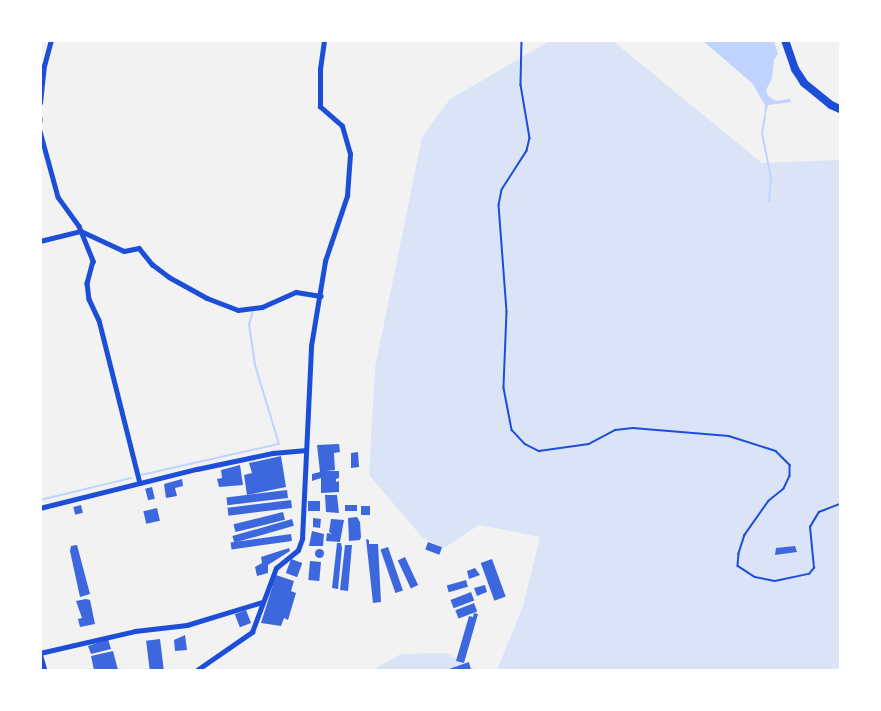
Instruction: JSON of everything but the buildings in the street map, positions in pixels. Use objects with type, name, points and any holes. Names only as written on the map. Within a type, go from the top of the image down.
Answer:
[{"type":"main road","points":[[785,40],[795,69],[804,83],[816,94],[840,109]]},
{"type":"street","points":[[40,103],[44,66],[51,40]]},
{"type":"street","points":[[197,670],[252,632],[276,568],[298,550],[302,539],[311,346],[326,261],[347,196],[350,154],[342,126],[320,107],[320,69],[324,40]]},
{"type":"street","points":[[40,131],[56,190],[81,231],[93,261],[87,283],[89,299],[99,320],[140,483]]},
{"type":"street","points":[[40,241],[81,231],[124,251],[139,248],[152,264],[169,277],[207,298],[238,310],[262,307],[296,292],[321,296]]},
{"type":"street","points":[[40,508],[273,453],[306,450]]},
{"type":"street","points":[[45,670],[40,653],[135,631],[187,625],[262,602]]},
{"type":"path","points":[[522,40],[521,85],[530,138],[527,151],[502,190],[499,205],[507,312],[504,388],[512,430],[525,444],[539,451],[589,444],[615,430],[633,428],[729,436],[776,451],[790,465],[790,476],[783,489],[769,501],[745,535],[739,554],[738,566],[754,577],[775,581],[809,574],[814,568],[810,527],[819,512],[840,504]]},
{"type":"shaded area","points":[[550,41],[613,41],[762,163],[840,160],[840,670],[497,670],[523,606],[540,537],[479,525],[444,548],[422,537],[369,475],[375,368],[422,137],[450,99]]},
{"type":"shaded area","points":[[446,653],[477,670],[373,670],[401,654]]},
{"type":"water","points":[[703,41],[774,41],[778,54],[774,60],[772,79],[766,90],[768,96],[776,101],[790,99],[791,102],[768,105],[764,121],[765,105],[752,83]]},
{"type":"waterway","points":[[765,116],[762,133],[771,178],[769,201]]},
{"type":"waterway","points":[[141,475],[279,444],[255,365],[249,324],[253,311]]},
{"type":"waterway","points":[[40,500],[131,478]]}]
